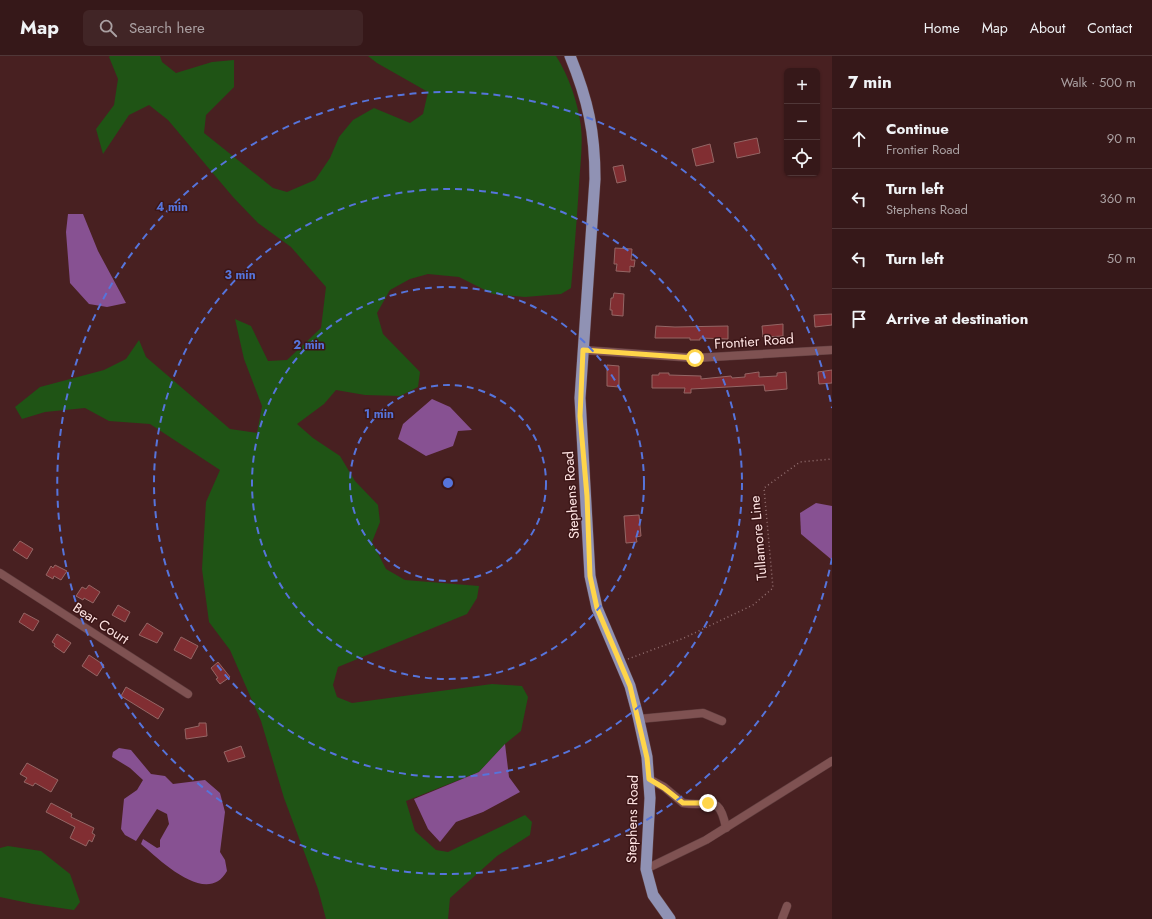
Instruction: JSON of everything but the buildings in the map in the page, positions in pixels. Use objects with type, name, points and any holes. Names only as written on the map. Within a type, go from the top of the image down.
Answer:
[{"type":"main road","name":"Stephens Road","points":[[570,56],[581,84],[590,115],[595,155],[595,179],[580,416],[587,496],[590,576],[597,608],[630,686],[639,719],[647,758],[649,779],[650,811],[646,869],[653,895],[670,919]]},
{"type":"street","name":"Frontier Road","points":[[583,350],[695,358],[832,350]]},
{"type":"street","name":"Bear Court","points":[[0,573],[188,694]]},
{"type":"street","points":[[639,719],[703,713],[722,721]]},
{"type":"street","points":[[646,869],[706,840],[832,761]]},
{"type":"street","points":[[649,779],[664,788],[683,803],[708,803],[718,806],[723,811],[726,828]]},
{"type":"street","points":[[782,919],[787,906]]},
{"type":"path","name":"Tullamore Line","points":[[620,662],[684,638],[753,605],[773,588],[764,488],[800,462],[832,459]]},
{"type":"green space","points":[[160,56],[162,62],[176,73],[212,62],[234,60],[234,87],[206,115],[204,133],[273,188],[287,192],[315,180],[330,158],[339,137],[353,120],[374,108],[410,123],[423,114],[428,92],[377,63],[368,56],[556,56],[569,81],[578,109],[582,141],[571,288],[561,294],[525,297],[493,294],[459,277],[428,274],[410,279],[390,290],[377,313],[383,334],[420,372],[418,387],[400,396],[365,395],[336,390],[324,404],[297,424],[313,438],[340,456],[355,481],[378,505],[380,522],[372,542],[386,569],[405,580],[479,586],[477,598],[467,614],[338,667],[333,685],[337,697],[352,703],[492,684],[522,686],[528,697],[521,731],[505,744],[479,772],[406,801],[415,831],[436,850],[448,852],[525,815],[532,822],[530,835],[497,856],[450,898],[448,919],[326,919],[318,889],[284,798],[261,721],[230,650],[209,622],[202,569],[206,502],[220,470],[150,424],[109,421],[85,408],[45,412],[22,419],[15,407],[40,387],[104,370],[126,359],[139,340],[146,357],[230,429],[257,433],[262,406],[244,359],[235,319],[251,326],[268,361],[287,360],[321,328],[326,287],[291,247],[258,223],[233,197],[168,120],[149,105],[129,115],[103,154],[96,129],[114,105],[118,79],[109,57]]},
{"type":"green space","points":[[8,846],[41,851],[70,874],[80,902],[74,910],[0,897],[0,848]]},
{"type":"shaded area","points":[[68,214],[83,214],[98,251],[126,303],[107,307],[89,304],[70,283],[66,232]]},
{"type":"shaded area","points":[[432,399],[450,407],[472,430],[458,431],[453,446],[426,456],[398,439],[403,424]]},
{"type":"shaded area","points":[[816,503],[832,506],[832,560],[801,534],[800,513]]},
{"type":"shaded area","points":[[505,744],[509,777],[520,792],[483,812],[456,822],[440,842],[428,829],[414,799],[479,772]]},
{"type":"shaded area","points":[[119,748],[131,750],[151,774],[165,776],[173,784],[205,780],[220,793],[225,812],[220,852],[225,860],[227,871],[218,881],[208,884],[196,882],[184,877],[171,869],[141,844],[143,839],[157,848],[160,847],[160,840],[169,824],[167,814],[157,809],[136,841],[125,835],[121,829],[124,799],[137,790],[143,780],[130,768],[112,757],[113,752]]},
{"type":"route","points":[[695,358],[583,350],[580,416],[587,496],[590,576],[594,600],[630,686],[647,758],[649,779],[664,788],[683,803],[708,803]]}]
